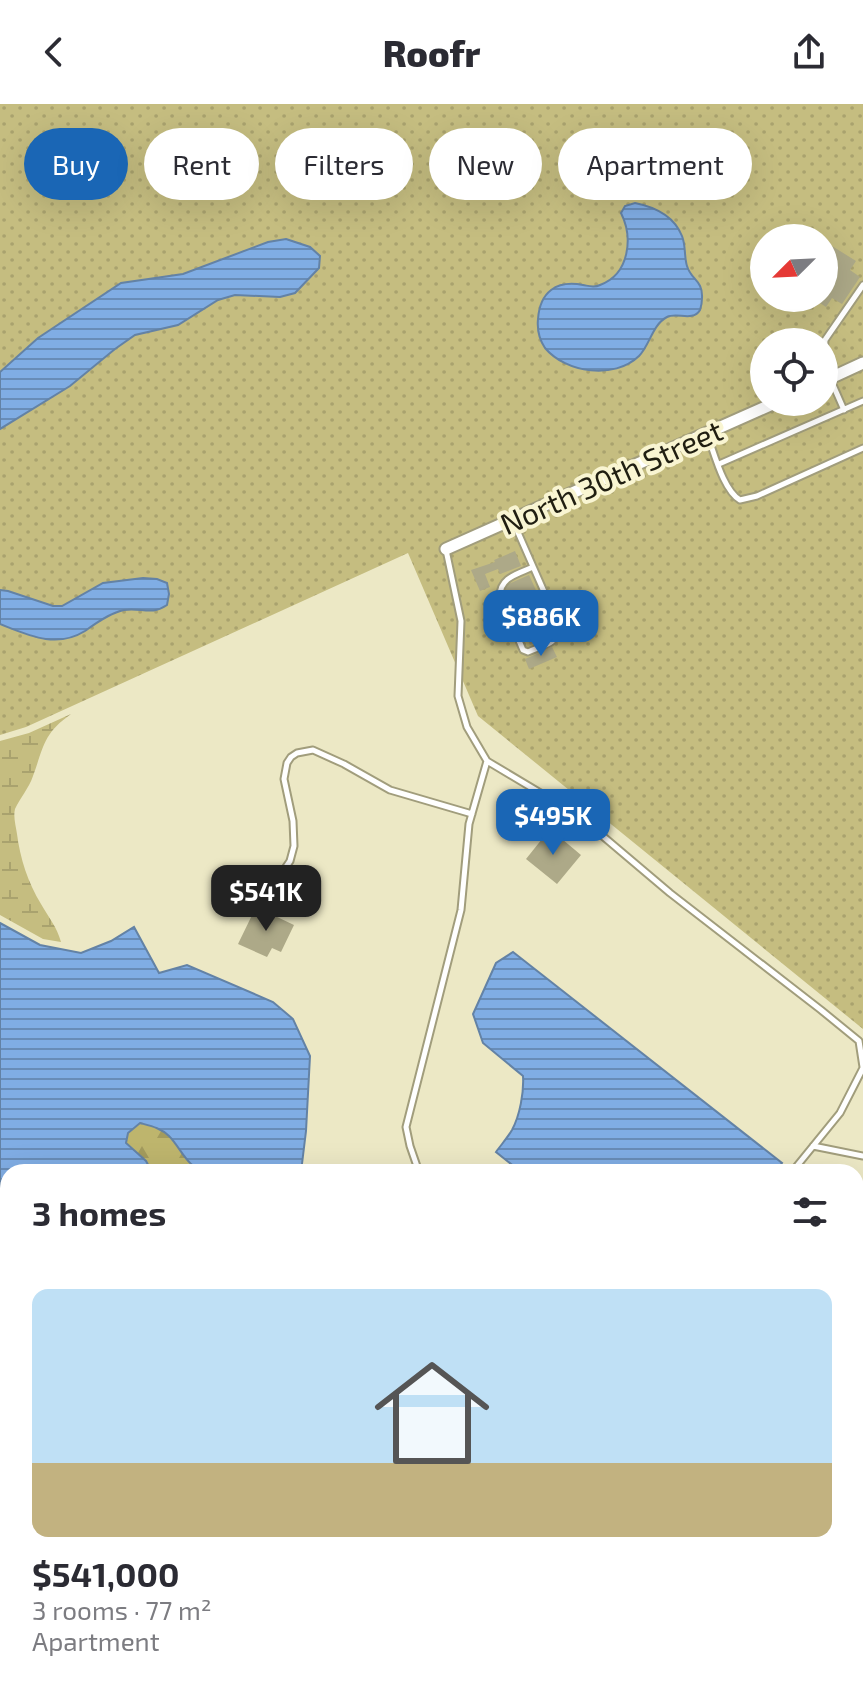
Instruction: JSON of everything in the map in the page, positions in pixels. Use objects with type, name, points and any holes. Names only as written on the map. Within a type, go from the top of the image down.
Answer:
[{"type":"street","points":[[838,375],[863,363]]},
{"type":"street","name":"North 30th Street","points":[[446,549],[750,414]]},
{"type":"lane","points":[[833,328],[863,285]]},
{"type":"lane","points":[[838,399],[844,410]]},
{"type":"lane","points":[[719,464],[863,401]]},
{"type":"lane","points":[[707,433],[734,496],[740,500],[757,496],[863,448]]},
{"type":"lane","points":[[512,520],[533,567],[560,628],[556,640],[528,652],[523,650],[517,637],[500,596],[500,587],[506,580],[533,567]]},
{"type":"lane","points":[[446,549],[461,621],[458,696],[467,727],[487,761],[579,816],[670,893],[859,1041],[863,1067],[840,1113],[798,1164]]},
{"type":"lane","points":[[264,899],[290,861],[294,846],[293,821],[284,779],[287,763],[297,753],[313,750],[390,790],[472,814]]},
{"type":"lane","points":[[416,1164],[406,1127],[461,910],[469,824],[487,761]]},
{"type":"lane","points":[[813,1146],[863,1156]]},
{"type":"green space","points":[[0,104],[863,104],[863,1029],[478,716],[408,553],[26,727],[0,735]]},
{"type":"green space","points":[[71,714],[46,741],[14,815],[28,879],[61,942],[43,939],[0,915],[0,741],[29,733]]},
{"type":"green space","points":[[139,1123],[155,1127],[166,1133],[193,1164],[148,1164],[126,1143],[128,1133]]},
{"type":"water","points":[[635,203],[663,214],[679,229],[687,266],[701,287],[700,310],[689,316],[667,317],[654,330],[639,356],[629,364],[604,371],[577,368],[554,357],[545,348],[538,330],[539,310],[546,295],[557,286],[596,286],[610,280],[618,272],[628,243],[621,213],[625,206]]},
{"type":"water","points":[[286,239],[310,247],[320,256],[319,268],[295,293],[280,297],[235,295],[218,300],[178,325],[135,335],[70,386],[0,429],[0,372],[38,338],[121,283],[183,274],[268,242]]},
{"type":"water","points":[[143,578],[167,583],[167,605],[151,611],[119,611],[85,631],[63,639],[42,638],[0,624],[0,590],[62,606],[103,583]]},
{"type":"water","points":[[0,923],[40,945],[81,953],[111,941],[134,927],[159,973],[187,965],[273,1002],[293,1019],[310,1056],[302,1164],[192,1164],[166,1133],[140,1123],[128,1133],[126,1143],[148,1164],[0,1164]]},
{"type":"water","points":[[513,952],[782,1163],[511,1164],[496,1152],[517,1117],[523,1076],[483,1043],[473,1014],[496,963]]},
{"type":"building","points":[[838,250],[856,261],[850,270],[860,277],[842,304],[838,302]]},
{"type":"building","points":[[515,551],[521,566],[500,574],[498,569],[485,574],[490,587],[480,591],[471,570]]},
{"type":"building","points":[[529,575],[556,634],[530,645],[504,586]]},
{"type":"building","points":[[552,647],[557,657],[529,669],[525,659]]},
{"type":"building","points":[[550,829],[581,855],[557,884],[526,859]]},
{"type":"building","points":[[256,907],[294,925],[281,952],[272,948],[267,957],[238,944]]}]
